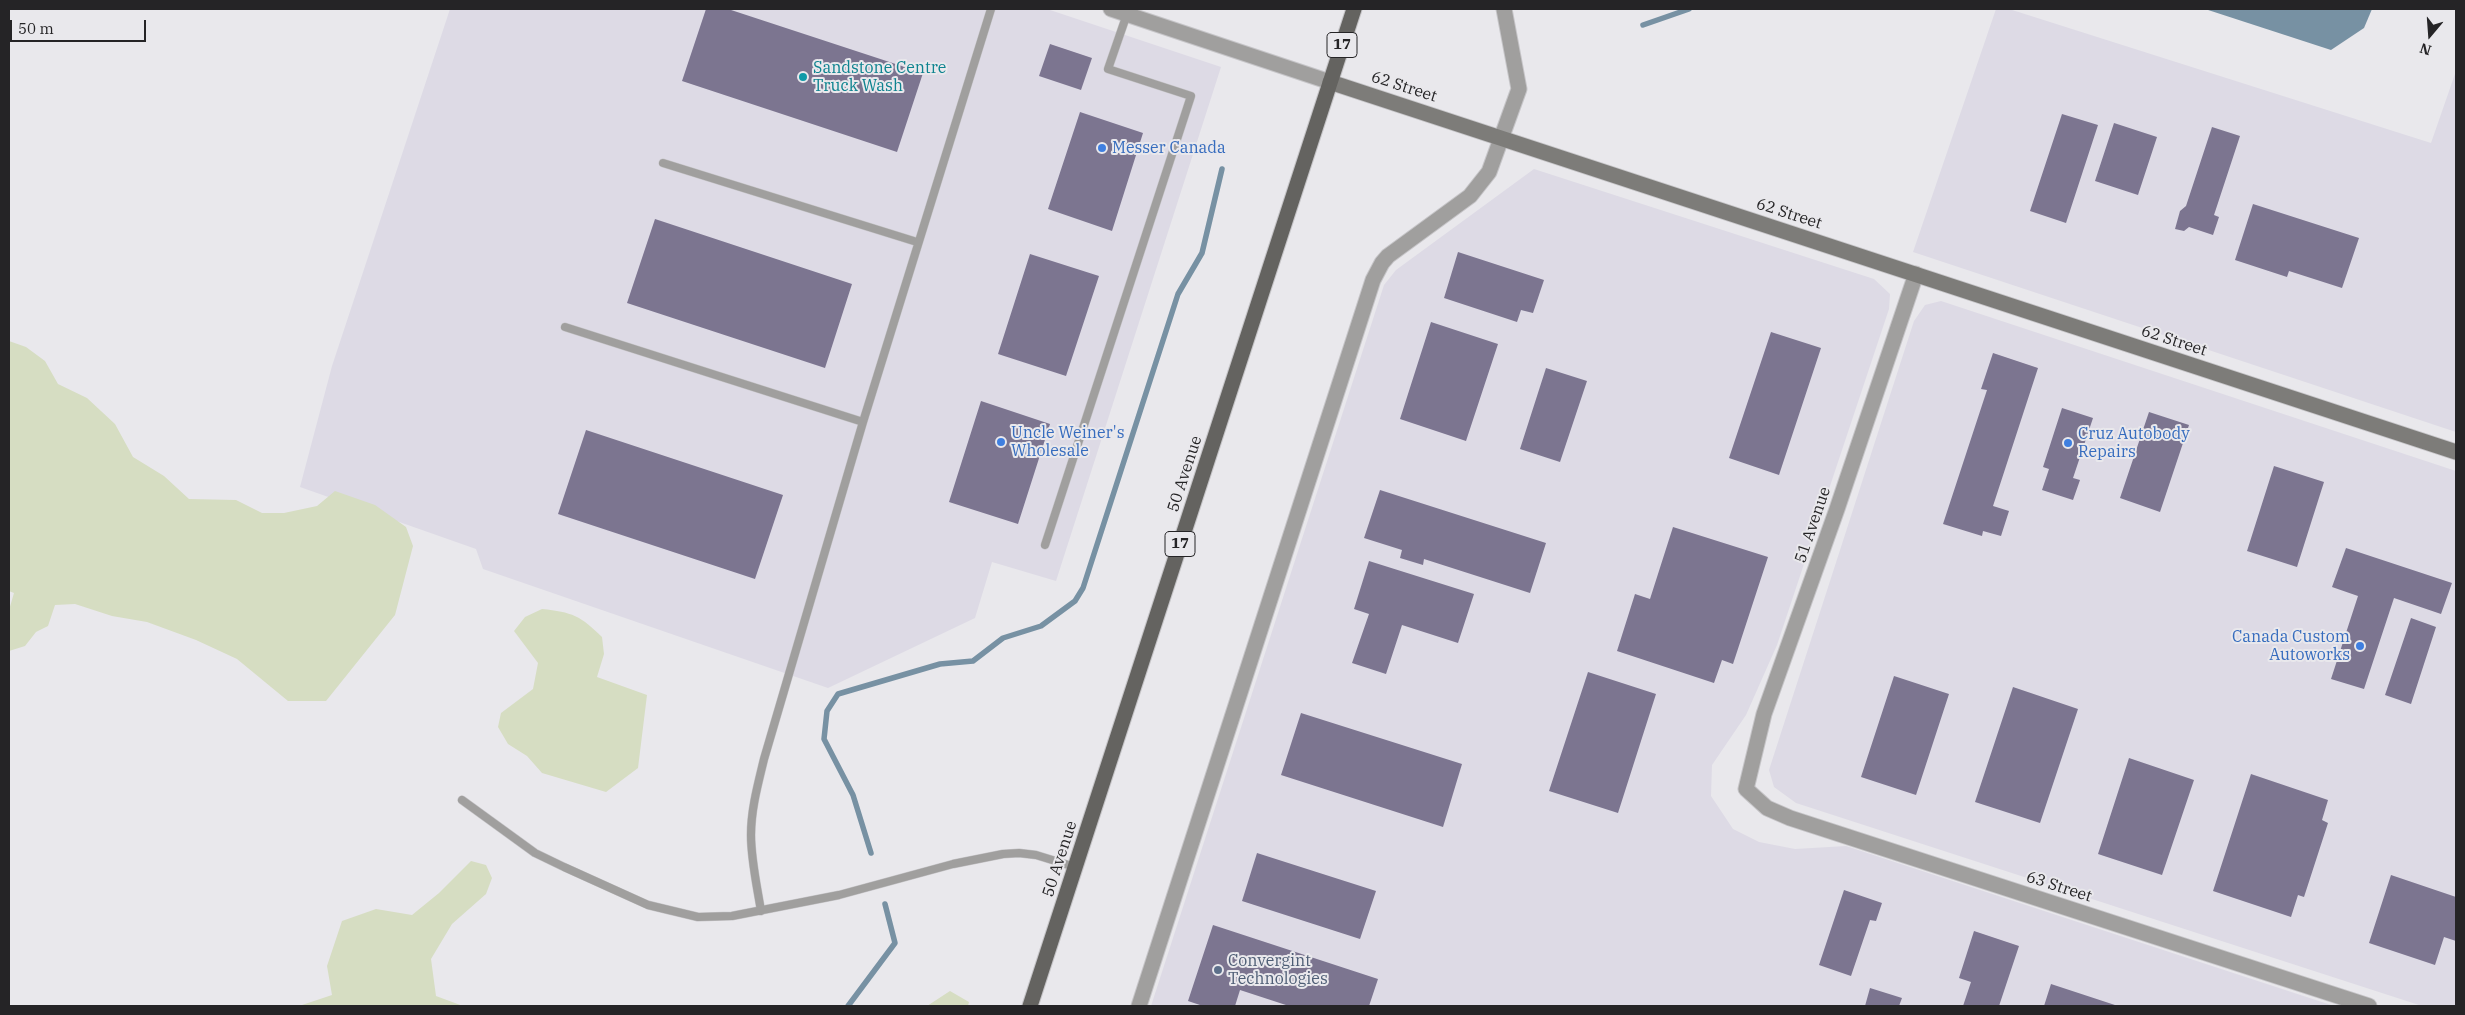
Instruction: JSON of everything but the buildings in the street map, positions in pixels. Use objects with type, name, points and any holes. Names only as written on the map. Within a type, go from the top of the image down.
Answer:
[{"type":"main road","name":"50 Avenue","points":[[1030,1006],[1354,9]]},
{"type":"main road","name":"62 Street","points":[[1330,82],[2456,452]]},
{"type":"street","name":"62 Street","points":[[1111,9],[1330,82]]},
{"type":"street","points":[[1139,1006],[1373,280],[1388,256],[1470,196],[1489,172],[1502,137],[1519,89],[1504,9]]},
{"type":"street","name":"51 Avenue","points":[[1746,789],[1764,714],[1837,509],[1916,274]]},
{"type":"street","name":"63 Street","points":[[1746,789],[1767,808],[1790,818],[2369,1006]]},
{"type":"lane","points":[[761,911],[751,848],[756,793],[798,640],[862,422],[991,9]]},
{"type":"lane","points":[[1045,545],[1191,96],[1108,69],[1127,14]]},
{"type":"lane","points":[[663,163],[917,242]]},
{"type":"lane","points":[[566,326],[862,422]]},
{"type":"lane","points":[[462,800],[536,852],[608,888],[648,905],[698,917],[732,916],[839,896],[954,864],[1003,854],[1036,855],[1076,867]]},
{"type":"shaded area","points":[[450,9],[1047,9],[1221,67],[1056,581],[992,562],[975,618],[828,688],[483,569],[476,549],[300,487],[332,366]]},
{"type":"shaded area","points":[[1996,9],[2009,9],[2431,143],[2456,71],[2456,432],[1913,252]]},
{"type":"shaded area","points":[[1534,169],[1874,279],[1890,294],[1889,309],[1777,645],[1746,715],[1712,765],[1711,796],[1733,829],[1759,842],[1795,849],[1846,846],[2334,1006],[1151,1006],[1384,285],[1396,270]]},
{"type":"shaded area","points":[[1941,301],[2456,471],[2456,1006],[2422,1006],[1796,803],[1774,787],[1769,770],[1914,321],[1925,305]]},
{"type":"green space","points":[[9,341],[26,347],[45,361],[58,384],[87,398],[115,424],[133,457],[164,476],[189,499],[236,500],[262,513],[284,513],[317,506],[335,491],[375,505],[406,527],[413,546],[395,615],[326,701],[288,701],[237,659],[196,640],[147,622],[112,616],[75,604],[55,605],[48,626],[36,632],[25,646],[9,651],[9,610],[14,593],[9,591]]},
{"type":"green space","points":[[542,609],[575,616],[588,624],[602,637],[604,654],[597,677],[647,695],[638,768],[606,792],[542,773],[527,756],[508,744],[498,727],[501,713],[533,689],[538,663],[514,631],[525,617]]},
{"type":"green space","points":[[471,861],[486,865],[492,878],[486,894],[452,924],[431,959],[436,996],[463,1006],[299,1006],[332,995],[327,966],[342,921],[376,909],[412,915],[439,893]]},
{"type":"green space","points":[[950,991],[969,1002],[968,1006],[927,1006]]},
{"type":"water","points":[[2205,9],[2372,9],[2364,28],[2331,50]]},
{"type":"waterway","points":[[1643,25],[1689,9]]},
{"type":"waterway","points":[[871,853],[853,795],[824,739],[827,711],[838,694],[940,664],[973,661],[1003,638],[1041,626],[1075,601],[1083,588],[1178,294],[1202,253],[1222,169]]},
{"type":"waterway","points":[[848,1006],[895,943],[885,904]]},
{"type":"place","name":"Sandstone Centre Truck Wash","points":[[803,77]]},
{"type":"place","name":"Messer Canada","points":[[1102,148]]},
{"type":"place","name":"Uncle Weiner's Wholesale","points":[[1001,442]]},
{"type":"place","name":"Cruz Autobody Repairs","points":[[2068,443]]},
{"type":"place","name":"Canada Custom Autoworks","points":[[2360,646]]},
{"type":"place","name":"Convergint Technologies","points":[[1218,970]]}]
